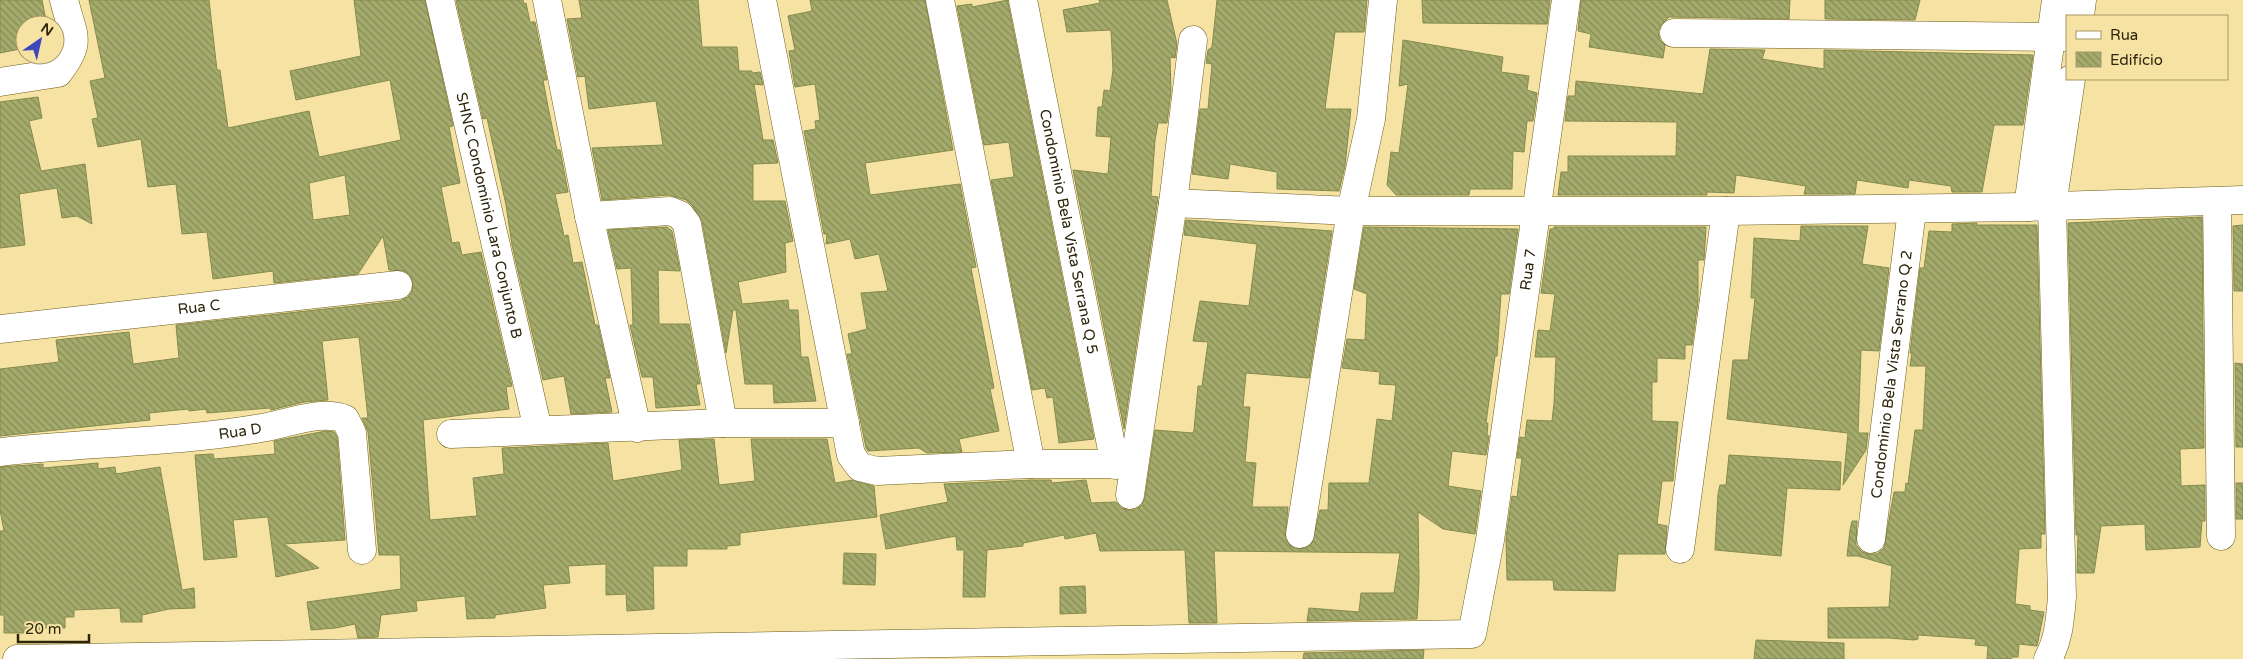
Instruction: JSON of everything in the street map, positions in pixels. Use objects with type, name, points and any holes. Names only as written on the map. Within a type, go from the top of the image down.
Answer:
[{"type":"street","points":[[0,82],[58,73],[71,56],[75,44],[64,0]]},
{"type":"street","name":"SHNC Condomínio Lara Conjunto B","points":[[440,0],[538,430]]},
{"type":"street","points":[[547,0],[589,216],[637,428]]},
{"type":"street","points":[[762,0],[851,454],[860,467],[877,471],[1031,464],[1125,465]]},
{"type":"street","points":[[940,0],[1031,464]]},
{"type":"street","name":"Condominio Bela Vista Serrana Q 5","points":[[1023,0],[1130,495]]},
{"type":"street","points":[[1300,534],[1351,211],[1371,119],[1383,0]]},
{"type":"street","name":"Rua 7","points":[[762,653],[1472,634],[1490,540],[1566,0]]},
{"type":"street","points":[[2048,659],[2055,646],[2060,627],[2062,597],[2040,207],[2059,37],[2056,0]]},
{"type":"street","points":[[2080,15],[2082,0]]},
{"type":"street","points":[[1674,33],[2059,37]]},
{"type":"street","name":"Condominio Bela Vista Serrana Q 5","points":[[1125,465],[1173,203],[1193,40]]},
{"type":"street","points":[[2040,207],[2071,80]]},
{"type":"street","points":[[1173,203],[1351,211],[1726,212],[1912,210],[2230,201],[2221,536]]},
{"type":"street","name":"Condominio Bela Vista Serrano Q 2","points":[[1871,539],[1912,210]]},
{"type":"street","points":[[589,216],[670,211],[680,215],[687,224],[723,423]]},
{"type":"street","points":[[1680,549],[1726,212]]},
{"type":"street","name":"Rua C","points":[[0,330],[398,285]]},
{"type":"street","name":"Rua D","points":[[0,452],[186,438],[262,428],[332,414],[345,419],[352,433],[362,550]]},
{"type":"street","points":[[451,434],[637,428],[723,423],[845,423]]},
{"type":"street","points":[[17,659],[762,653]]},
{"type":"building","points":[[0,0],[42,0],[45,15],[15,15],[15,50],[0,53]]},
{"type":"building","points":[[89,0],[209,0],[217,70],[220,70],[228,128],[309,111],[319,157],[401,140],[390,80],[296,100],[290,71],[361,56],[354,0],[425,0],[453,126],[449,127],[460,183],[441,187],[452,243],[459,242],[462,255],[481,252],[512,386],[506,387],[509,409],[423,420],[430,520],[477,516],[473,478],[504,474],[502,448],[608,443],[613,481],[682,470],[679,440],[714,439],[719,485],[755,481],[751,439],[827,439],[835,483],[853,480],[874,486],[877,517],[740,533],[740,545],[727,546],[727,549],[687,549],[687,566],[653,566],[654,609],[627,611],[626,594],[606,595],[606,564],[568,566],[570,583],[543,585],[546,608],[495,615],[495,618],[467,619],[465,596],[416,601],[417,611],[381,615],[378,637],[358,638],[355,624],[311,630],[307,602],[401,589],[400,555],[379,555],[368,432],[362,418],[368,418],[359,337],[322,341],[328,400],[304,402],[271,410],[270,408],[207,413],[206,409],[189,411],[188,409],[149,413],[150,420],[0,436],[0,369],[59,362],[56,340],[129,332],[133,364],[179,358],[176,325],[400,301],[408,297],[412,291],[413,283],[410,275],[404,271],[389,270],[383,236],[358,274],[274,283],[273,271],[213,279],[207,232],[182,234],[176,184],[148,187],[141,139],[98,147],[92,119],[98,118],[90,81],[105,78]],"holes":[[[345,175],[350,215],[313,220],[309,183]]]},
{"type":"building","points":[[456,0],[523,0],[524,4],[526,3],[530,22],[535,22],[547,80],[543,80],[548,107],[557,150],[560,150],[568,192],[555,194],[564,236],[568,235],[573,263],[582,262],[595,325],[598,325],[610,378],[605,378],[612,412],[571,414],[564,376],[543,380],[512,245],[506,205],[487,118],[483,119]]},
{"type":"building","points":[[579,0],[698,0],[702,47],[737,47],[739,71],[760,72],[763,85],[754,84],[763,140],[773,140],[778,163],[753,164],[753,201],[785,201],[793,241],[785,243],[786,272],[738,282],[742,304],[788,300],[789,310],[798,310],[801,357],[808,357],[816,401],[774,403],[773,384],[745,384],[736,310],[733,310],[726,353],[702,221],[692,205],[686,200],[669,195],[602,200],[592,148],[663,145],[656,101],[589,109],[585,76],[578,77],[567,19],[582,18]]},
{"type":"building","points":[[810,0],[925,0],[953,150],[865,163],[870,195],[960,184],[976,267],[971,268],[994,388],[990,389],[999,431],[959,439],[962,452],[927,453],[919,448],[868,451],[866,448],[847,354],[852,354],[848,334],[867,329],[861,293],[888,291],[879,254],[855,259],[850,239],[826,244],[827,234],[824,234],[804,131],[816,129],[815,121],[820,120],[815,84],[795,87],[789,51],[795,50],[788,16],[812,11]]},
{"type":"building","points":[[1008,0],[1094,439],[1059,443],[1053,397],[1047,398],[1045,388],[1032,390],[991,180],[1014,177],[1009,142],[984,145],[957,6],[972,4],[972,7]]},
{"type":"building","points":[[1099,0],[1167,0],[1177,44],[1175,58],[1170,57],[1171,91],[1167,123],[1158,123],[1155,140],[1151,196],[1158,197],[1124,429],[1073,170],[1108,174],[1111,137],[1096,136],[1098,107],[1102,107],[1104,90],[1110,91],[1113,70],[1111,30],[1067,32],[1063,10],[1100,3]]},
{"type":"building","points":[[1217,0],[1367,0],[1364,32],[1335,32],[1325,109],[1351,109],[1345,166],[1339,191],[1277,189],[1277,172],[1230,164],[1228,179],[1192,174],[1200,109],[1208,109],[1212,64],[1206,63],[1208,50],[1212,47]]},
{"type":"building","points":[[1422,0],[1550,0],[1547,24],[1423,23]]},
{"type":"building","points":[[1581,0],[1790,0],[1789,19],[1669,17],[1661,25],[1658,32],[1660,40],[1665,45],[1663,58],[1589,47],[1591,34],[1578,31]]},
{"type":"building","points":[[1825,0],[1920,0],[1915,20],[1825,19]]},
{"type":"building","points":[[1403,40],[1503,57],[1501,72],[1529,76],[1527,90],[1537,93],[1533,121],[1527,121],[1524,152],[1513,151],[1512,189],[1470,189],[1469,195],[1396,195],[1387,185],[1391,152],[1399,153],[1408,84],[1399,86]]},
{"type":"building","points":[[1710,49],[1765,50],[1762,59],[1824,69],[1824,50],[2033,55],[2023,125],[1994,125],[1982,192],[1952,192],[1951,186],[1909,180],[1908,188],[1857,180],[1855,194],[1804,194],[1806,186],[1736,175],[1734,193],[1707,192],[1707,195],[1558,195],[1561,172],[1568,172],[1568,156],[1676,156],[1677,122],[1565,121],[1568,96],[1575,96],[1576,81],[1703,94]]},
{"type":"building","points":[[38,97],[42,118],[29,121],[41,171],[85,164],[92,224],[77,216],[62,218],[57,188],[19,194],[25,245],[0,248],[0,102]]},
{"type":"building","points":[[2202,217],[2204,448],[2180,449],[2181,486],[2205,485],[2205,521],[2202,521],[2200,547],[2146,550],[2145,524],[2101,526],[2094,573],[2077,573],[2078,535],[2076,535],[2068,223]]},
{"type":"building","points":[[1186,220],[1332,231],[1309,378],[1246,373],[1243,407],[1250,407],[1245,462],[1256,463],[1252,507],[1288,507],[1285,539],[1291,546],[1298,549],[1306,548],[1312,543],[1320,510],[1328,510],[1329,483],[1369,483],[1377,419],[1392,421],[1396,385],[1379,384],[1380,372],[1342,368],[1347,339],[1365,340],[1367,294],[1354,289],[1364,227],[1518,229],[1509,294],[1501,294],[1497,356],[1495,356],[1486,423],[1488,423],[1487,435],[1489,436],[1486,455],[1452,451],[1448,486],[1481,491],[1475,534],[1443,529],[1418,512],[1419,582],[1417,619],[1307,621],[1309,608],[1359,612],[1361,593],[1394,593],[1400,553],[1214,551],[1217,623],[1189,623],[1185,550],[1100,551],[1096,533],[1065,539],[1064,535],[1023,543],[1023,546],[987,550],[985,597],[963,597],[964,550],[957,550],[956,536],[886,549],[880,515],[948,502],[944,484],[1031,480],[1051,480],[1052,483],[1086,480],[1091,503],[1116,502],[1121,508],[1128,510],[1135,510],[1142,505],[1145,497],[1155,430],[1193,433],[1194,430],[1198,386],[1202,386],[1208,342],[1193,341],[1200,301],[1249,306],[1257,244],[1184,235]]},
{"type":"building","points":[[1977,223],[1976,225],[2037,225],[2045,534],[2041,534],[2041,548],[2019,549],[2015,604],[2030,606],[2030,610],[2044,612],[2037,646],[2019,644],[2018,657],[2012,657],[2011,659],[1987,659],[1988,646],[1975,645],[1976,639],[1918,635],[1918,639],[1914,640],[1828,638],[1828,608],[1889,607],[1892,566],[1858,556],[1847,556],[1852,521],[1857,521],[1856,545],[1862,552],[1877,554],[1884,548],[1894,492],[1905,492],[1906,483],[1908,484],[1915,430],[1923,430],[1926,366],[1910,366],[1912,353],[1910,353],[1920,268],[1924,268],[1929,231],[1952,232],[1952,224]]},
{"type":"building","points":[[2243,225],[2243,291],[2234,291],[2233,226]]},
{"type":"building","points":[[1801,226],[1868,226],[1862,264],[1889,268],[1879,351],[1861,350],[1858,433],[1868,433],[1866,450],[1843,485],[1848,433],[1727,419],[1733,360],[1748,360],[1755,298],[1751,298],[1754,238],[1800,241]]},
{"type":"building","points":[[667,227],[672,231],[680,271],[658,270],[659,324],[689,324],[700,384],[696,384],[700,405],[656,408],[653,377],[642,377],[630,325],[633,325],[631,268],[617,269],[608,230]]},
{"type":"building","points":[[1554,227],[1706,227],[1704,260],[1698,260],[1698,301],[1692,345],[1685,345],[1685,359],[1657,358],[1657,382],[1652,382],[1652,421],[1678,422],[1673,481],[1662,481],[1657,524],[1667,526],[1665,554],[1618,554],[1615,591],[1554,590],[1553,580],[1507,580],[1506,538],[1512,496],[1517,497],[1522,458],[1517,458],[1520,437],[1525,438],[1527,420],[1552,421],[1556,357],[1535,357],[1538,330],[1550,331],[1555,294],[1541,293],[1550,229]]},
{"type":"building","points":[[2235,363],[2243,364],[2243,447],[2236,447]]},
{"type":"building","points":[[326,431],[334,432],[337,437],[345,540],[284,544],[319,568],[276,577],[268,517],[233,520],[237,557],[204,560],[195,455],[213,454],[214,459],[275,454],[274,441]]},
{"type":"building","points":[[1729,455],[1841,462],[1840,490],[1787,488],[1781,556],[1715,550],[1718,494],[1720,485],[1726,485]]},
{"type":"building","points":[[98,463],[98,469],[115,467],[116,474],[160,467],[182,590],[194,588],[195,608],[169,609],[142,615],[142,622],[121,622],[120,608],[74,610],[74,617],[65,617],[65,628],[40,628],[40,633],[4,633],[4,615],[0,615],[0,531],[4,531],[0,510],[0,467],[43,464],[43,468]]},
{"type":"building","points":[[2236,483],[2243,483],[2243,519],[2236,519]]},
{"type":"building","points":[[844,553],[876,554],[875,585],[843,584]]},
{"type":"building","points":[[1085,586],[1086,613],[1060,614],[1060,587]]},
{"type":"building","points":[[1756,640],[1844,643],[1844,659],[1754,659]]},
{"type":"building","points":[[1424,650],[1423,659],[1303,659],[1304,653]]}]
